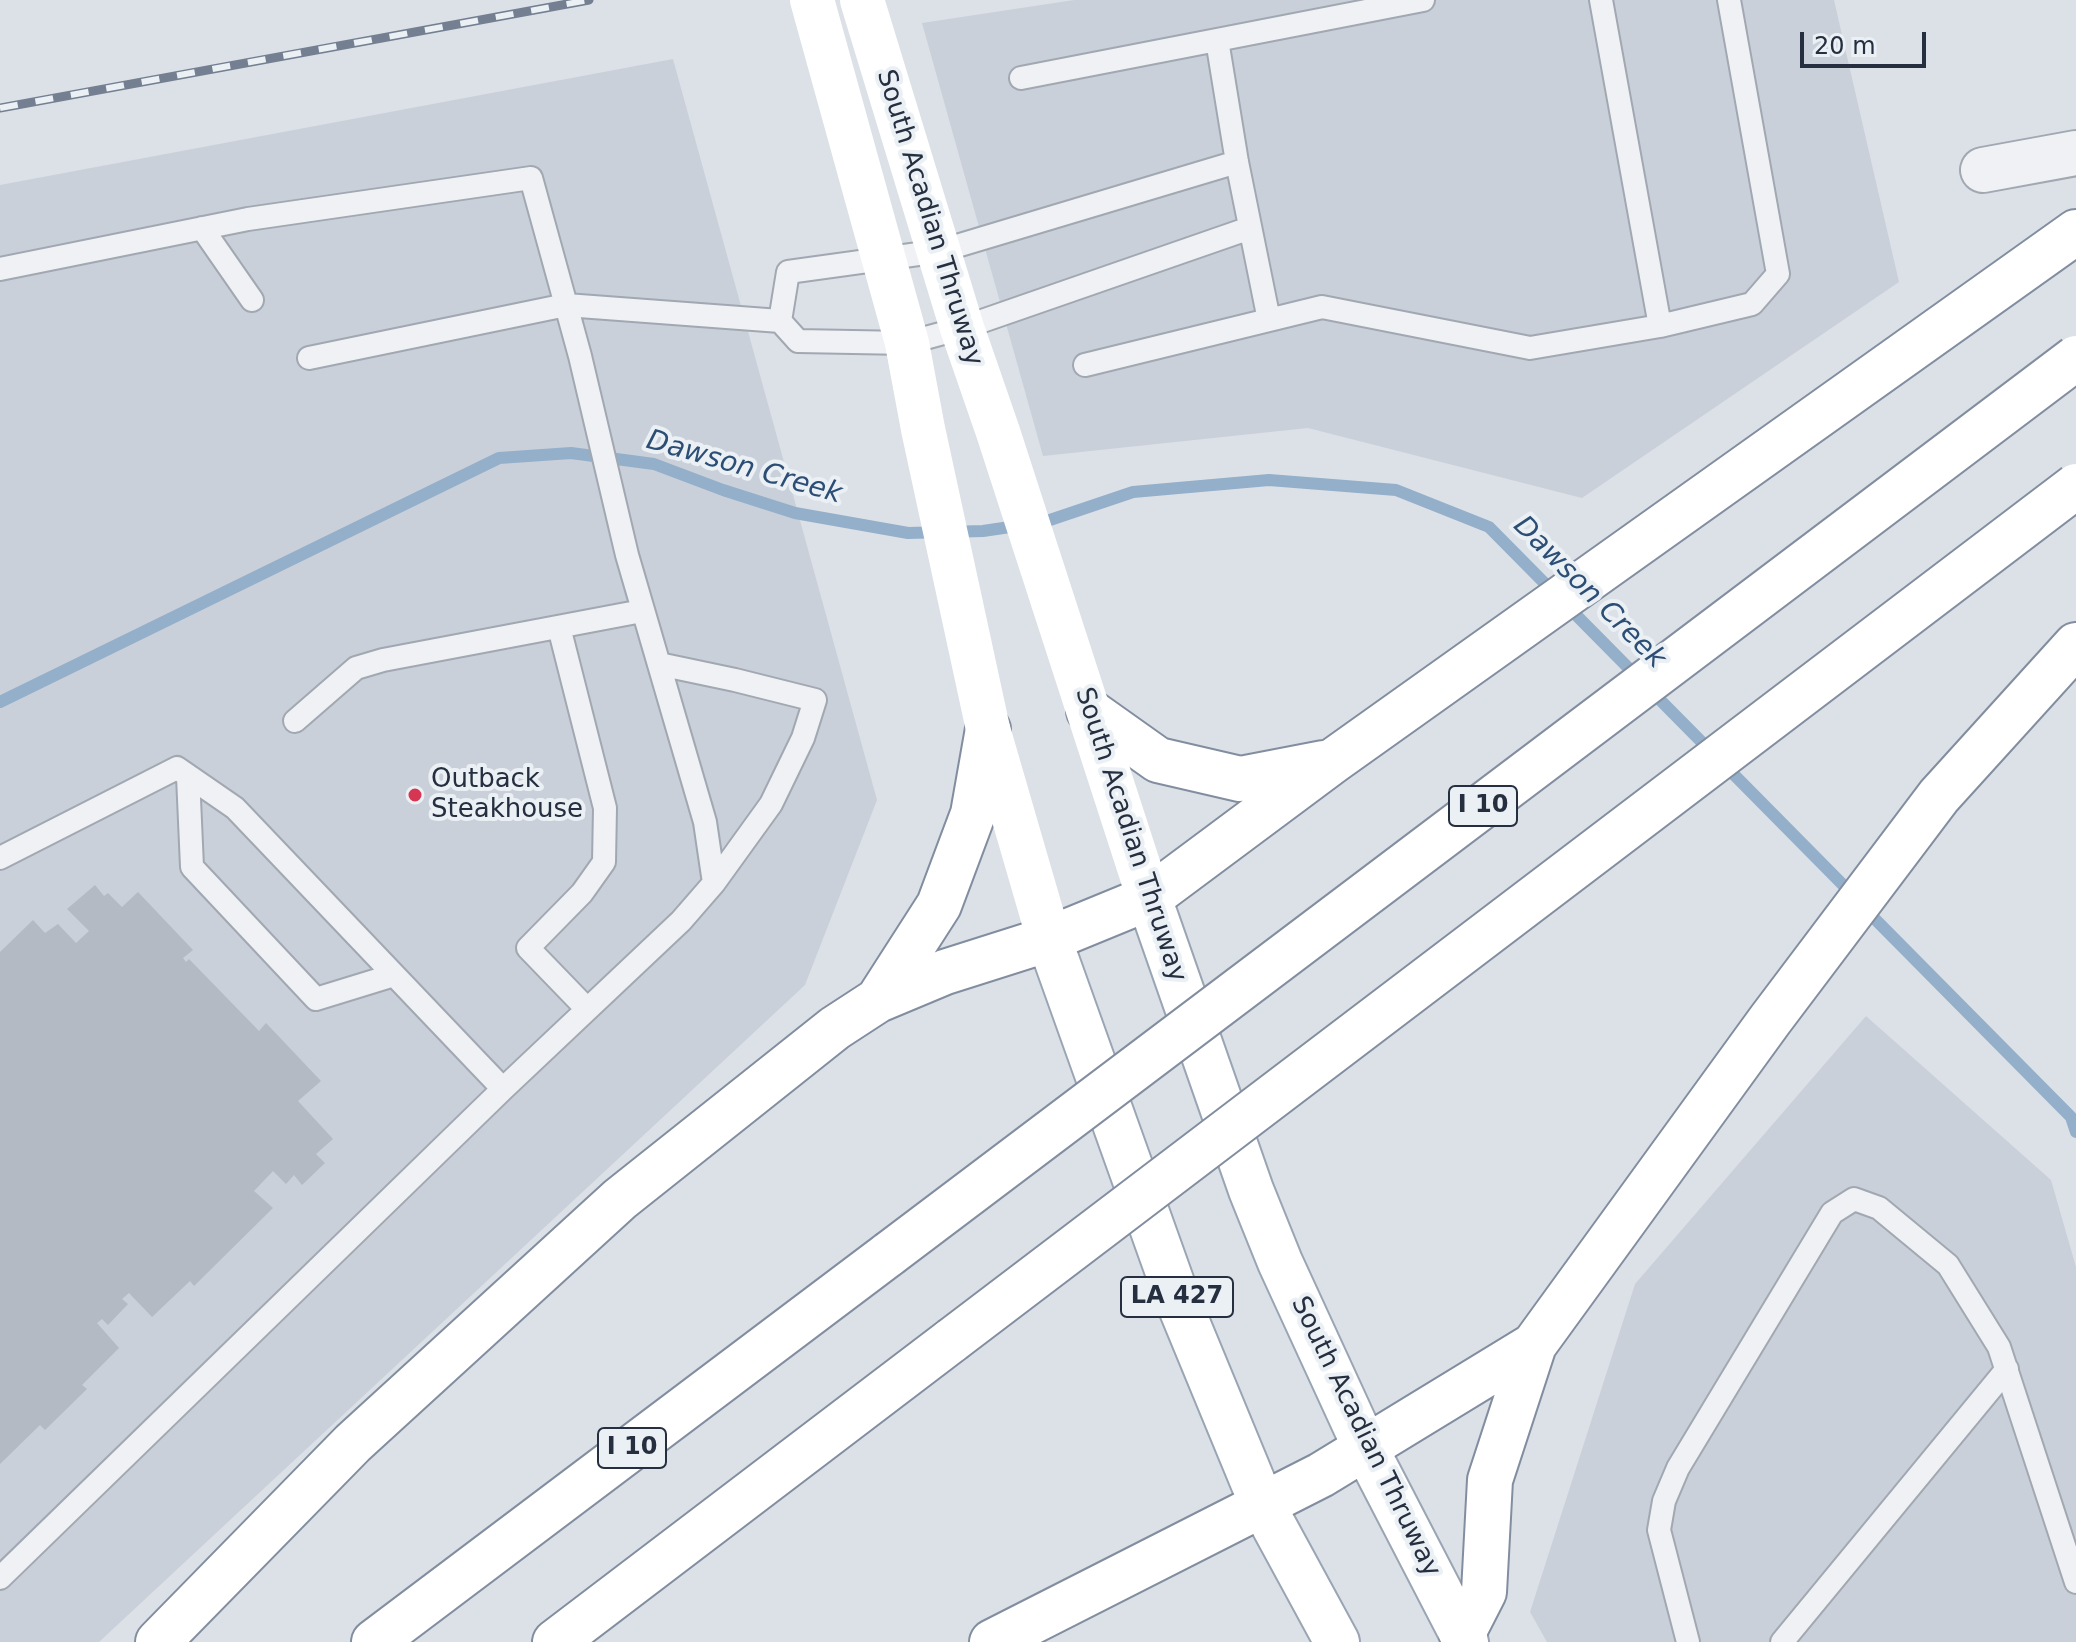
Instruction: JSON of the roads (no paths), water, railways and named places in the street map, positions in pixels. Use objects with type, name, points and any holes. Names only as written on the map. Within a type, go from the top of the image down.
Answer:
[{"type":"main road","name":"South Acadian Thruway","points":[[812,0],[907,343],[988,729],[1049,939],[1179,1303],[1262,1504],[1337,1642]]},
{"type":"main road","name":"South Acadian Thruway","points":[[862,0],[962,328],[1149,898],[1257,1204],[1280,1262],[1365,1447],[1464,1639]]},
{"type":"main road","points":[[158,1642],[353,1443],[620,1199],[835,1028],[878,1000],[945,972],[1049,939],[1149,898],[1333,761],[2076,232]]},
{"type":"main road","name":"I 10","points":[[374,1642],[2076,358]]},
{"type":"main road","points":[[555,1642],[2076,486]]},
{"type":"main road","points":[[1464,1639],[1484,1592],[1490,1480],[1534,1345],[1770,1020],[1939,796],[2076,645]]},
{"type":"main road","points":[[1089,711],[1158,760],[1240,779],[1333,761]]},
{"type":"main road","points":[[878,1000],[939,905],[973,814],[988,729]]},
{"type":"main road","points":[[992,1642],[1321,1475],[1534,1345]]},
{"type":"street","points":[[1983,170],[2076,153]]},
{"type":"lane","points":[[1021,78],[1423,0]]},
{"type":"lane","points":[[1601,0],[1660,326]]},
{"type":"lane","points":[[1085,365],[1322,307],[1530,348],[1660,326],[1752,304],[1778,274],[1729,0]]},
{"type":"lane","points":[[1217,40],[1237,162],[1269,320]]},
{"type":"lane","points":[[780,321],[788,272],[940,251],[1237,162]]},
{"type":"lane","points":[[0,269],[248,219],[531,178],[580,356],[642,611],[705,822],[714,883]]},
{"type":"lane","points":[[202,228],[252,300]]},
{"type":"lane","points":[[309,358],[566,305],[780,321],[798,341],[907,343],[962,328],[1250,228]]},
{"type":"lane","points":[[295,721],[356,668],[383,660],[642,611]]},
{"type":"lane","points":[[559,627],[605,808],[604,862],[582,893],[528,948],[587,1009]]},
{"type":"lane","points":[[0,1578],[503,1089],[681,921],[714,883],[771,804],[803,738],[815,700],[659,664]]},
{"type":"lane","points":[[0,858],[177,768],[235,808],[503,1089]]},
{"type":"lane","points":[[188,776],[192,867],[316,999],[394,975]]},
{"type":"lane","points":[[1688,1642],[1659,1530],[1664,1501],[1678,1468],[1832,1213],[1854,1199],[1879,1208],[1948,1265],[1999,1347],[2076,1582]]},
{"type":"lane","points":[[1782,1642],[2007,1369]]},
{"type":"waterway","name":"Dawson Creek","points":[[0,702],[499,458],[571,453],[654,464],[795,513],[908,533],[983,531],[1044,522],[1133,492],[1269,480],[1396,490],[1489,527],[1853,895]]},
{"type":"waterway","name":"Dawson Creek","points":[[1865,909],[2071,1117],[2076,1132]]},
{"type":"railway","points":[[0,108],[589,0]]},
{"type":"place","name":"Outback Steakhouse","points":[[415,795]]}]
